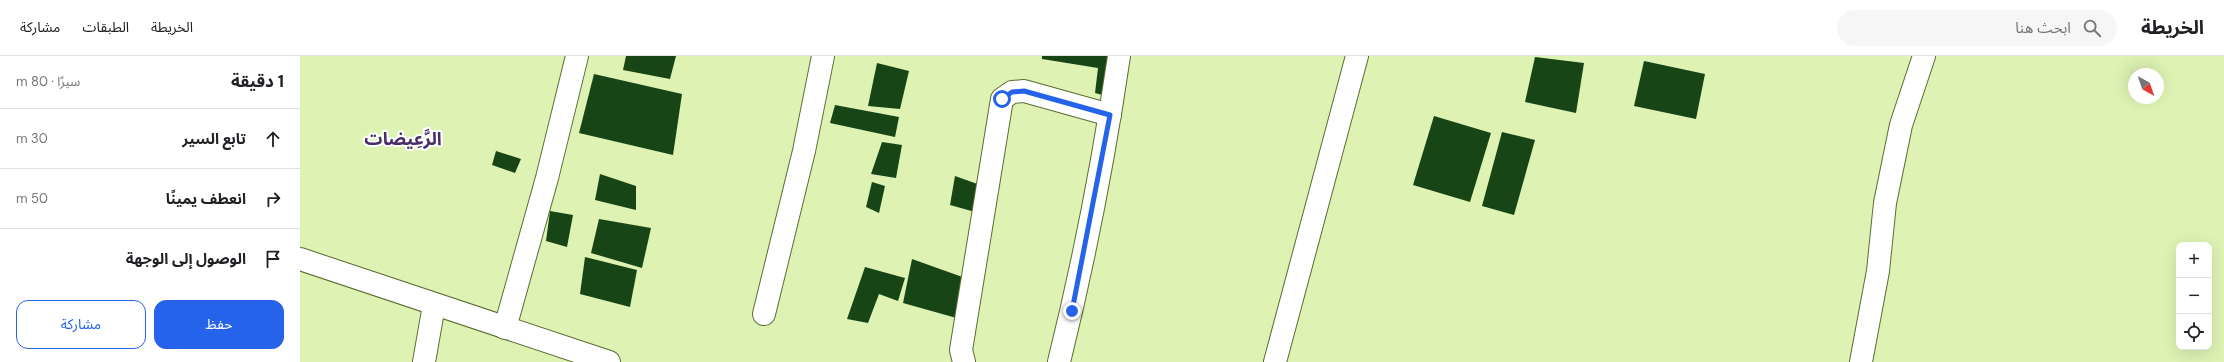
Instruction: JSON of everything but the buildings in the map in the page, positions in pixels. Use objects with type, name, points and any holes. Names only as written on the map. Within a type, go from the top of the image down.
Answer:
[{"type":"street","points":[[504,328],[547,178],[577,56]]},
{"type":"street","points":[[764,314],[804,150],[822,56]]},
{"type":"street","points":[[1059,362],[1072,311],[1110,115],[1119,56]]},
{"type":"street","points":[[1275,362],[1357,56]]},
{"type":"street","points":[[1861,362],[1878,271],[1888,187],[1901,125],[1924,56]]},
{"type":"street","points":[[964,362],[961,350],[1002,99],[1012,92],[1024,91],[1110,115]]},
{"type":"street","points":[[300,261],[596,360]]},
{"type":"street","points":[[424,362],[434,305]]},
{"type":"district","name":"الرَّعِيضات","points":[[403,139]]},
{"type":"route","points":[[1002,99],[1012,92],[1024,91],[1110,115],[1072,311]]}]
